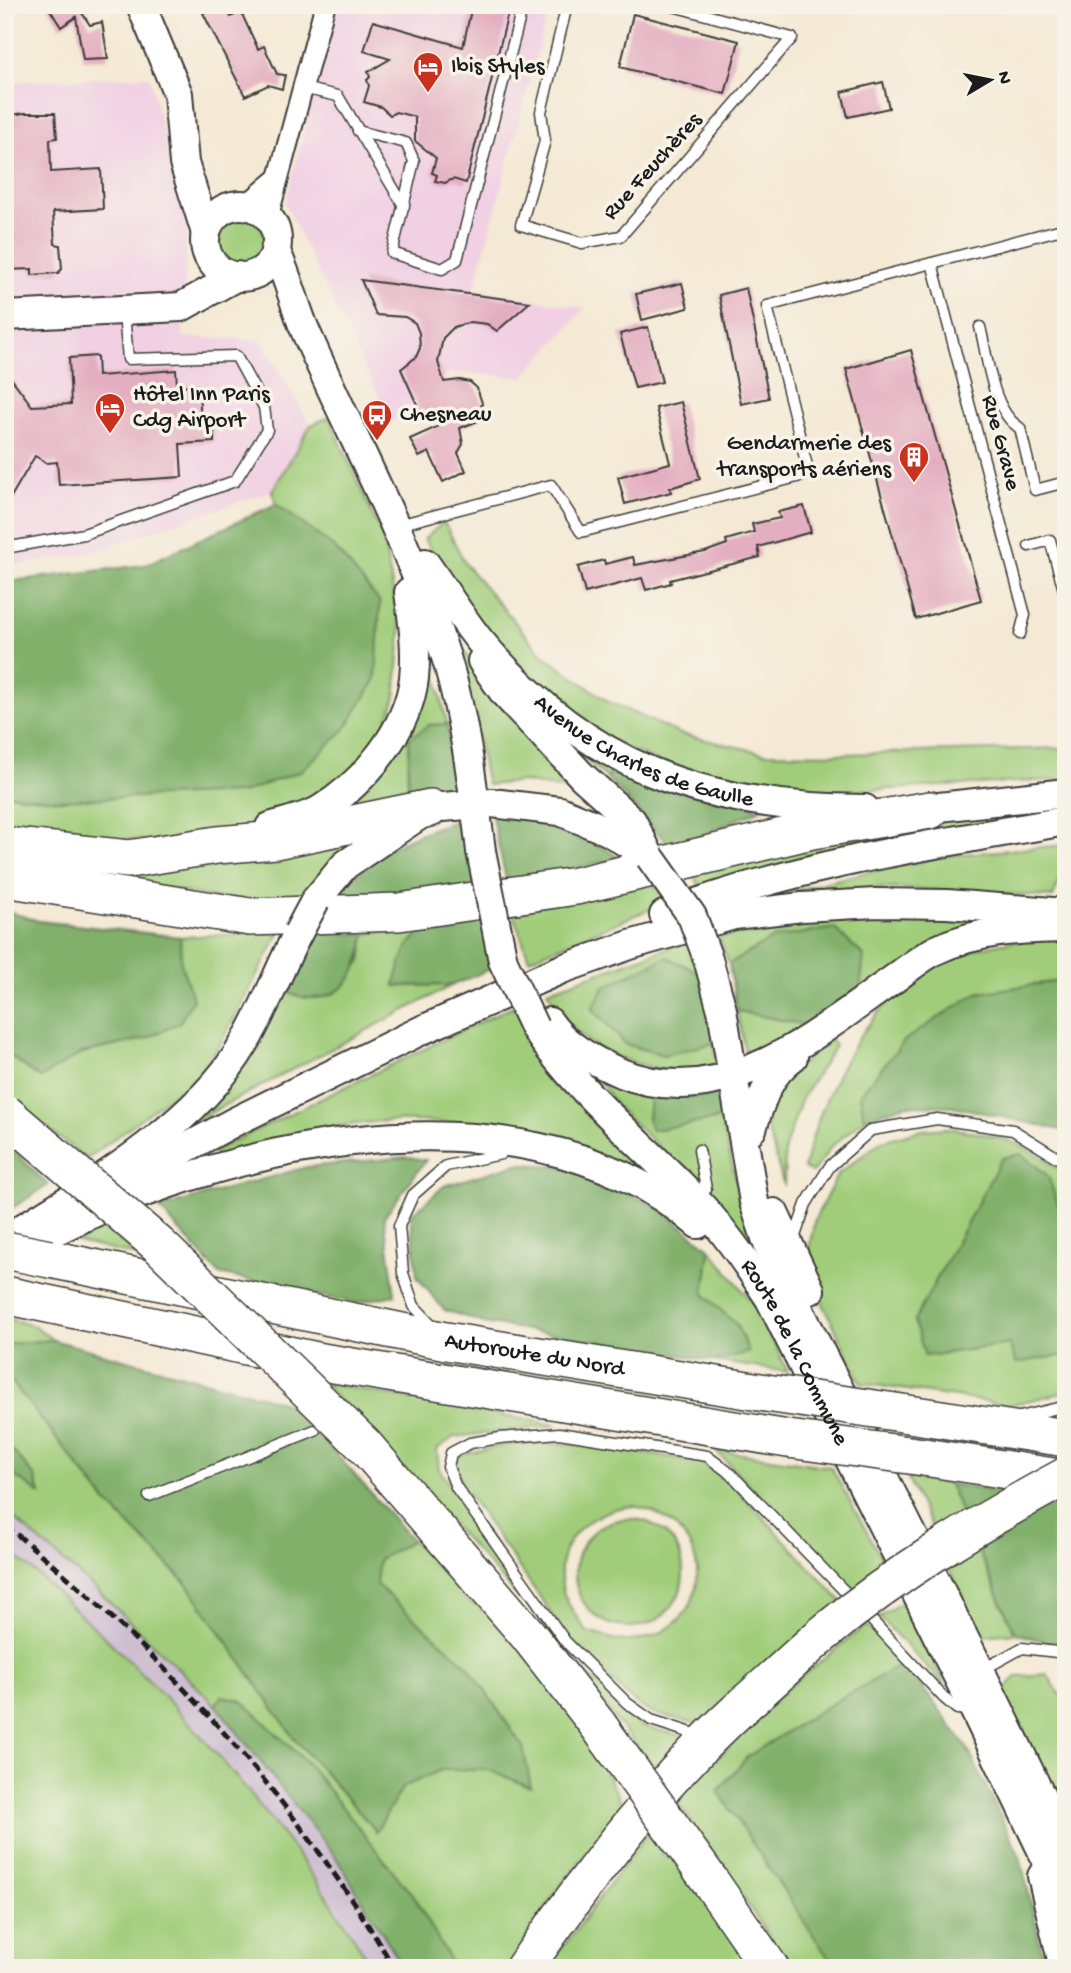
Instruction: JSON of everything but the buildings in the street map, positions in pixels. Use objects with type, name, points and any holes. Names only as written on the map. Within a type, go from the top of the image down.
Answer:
[{"type":"highway","points":[[5,846],[129,859],[217,845],[276,840],[430,808]]},
{"type":"highway","points":[[5,878],[250,917],[399,912],[576,886],[811,830],[930,810]]},
{"type":"highway","points":[[5,1113],[162,1247],[364,1445],[528,1635],[598,1725],[770,1968]]},
{"type":"highway","name":"Autoroute du Nord","points":[[5,1250],[446,1341],[1066,1438]]},
{"type":"highway","name":"Autoroute du Nord","points":[[5,1295],[322,1362],[788,1439],[1066,1478]]},
{"type":"highway","points":[[524,1968],[610,1851],[706,1740],[747,1702],[825,1633],[913,1567],[999,1512],[1066,1478]]},
{"type":"main road","points":[[141,5],[178,94],[181,143],[206,242],[220,270],[243,276]]},
{"type":"main road","points":[[5,316],[181,307],[266,266],[275,250],[276,232],[248,209],[206,195],[189,180]]},
{"type":"main road","points":[[164,308],[184,294],[200,271],[214,217],[248,209]]},
{"type":"main road","name":"Avenue Charles de Gaulle","points":[[275,250],[288,277],[304,327],[401,531],[446,659],[496,921]]},
{"type":"main road","name":"Avenue Charles de Gaulle","points":[[243,276],[281,300],[304,327]]},
{"type":"main road","name":"Avenue Charles de Gaulle","points":[[401,531],[480,640],[547,710],[620,760],[708,793],[801,809],[930,810],[1066,793]]},
{"type":"main road","name":"Avenue Charles de Gaulle","points":[[217,845],[319,810],[359,778],[385,748],[402,718],[414,679],[415,632],[401,531]]},
{"type":"main road","name":"Avenue Charles de Gaulle","points":[[425,562],[463,632],[505,694],[582,776],[612,819]]},
{"type":"main road","points":[[5,1238],[123,1164],[212,1088],[244,1044],[315,901],[345,865],[430,808],[475,803],[612,819],[650,857],[692,916],[722,1010],[733,1077],[765,1188],[791,1249],[947,1579],[979,1663]]},
{"type":"main road","points":[[123,1164],[145,1157],[336,1056],[531,966],[717,894],[851,860],[1066,821]]},
{"type":"main road","points":[[924,846],[1066,834]]},
{"type":"main road","points":[[80,1218],[118,1185],[234,1122],[422,1030],[562,969],[629,945],[734,915],[802,908],[876,903],[935,904],[1020,907],[1066,913]]},
{"type":"main road","name":"Route de la Commune","points":[[496,921],[503,961],[542,1025],[556,1060],[586,1094],[696,1201],[734,1243],[770,1299],[1066,1900]]},
{"type":"main road","points":[[1066,928],[1020,929],[963,939],[935,951],[837,1020],[778,1068],[745,1118],[754,1202],[772,1256],[979,1663],[1066,1849]]},
{"type":"main road","points":[[542,1025],[600,1065],[648,1083],[675,1086],[733,1077],[759,1067],[837,1020]]},
{"type":"main road","points":[[5,1258],[80,1218],[158,1187],[245,1160],[347,1141],[414,1136],[494,1141],[572,1156],[611,1170],[673,1203],[705,1231],[770,1299]]},
{"type":"main road","name":"Route de la Commune","points":[[1031,1833],[1064,1968]]},
{"type":"street","points":[[248,209],[278,178],[325,5]]},
{"type":"lane","points":[[358,131],[406,144],[415,161],[392,253],[442,269],[457,260],[523,5]]},
{"type":"lane","name":"Rue Feuchères","points":[[567,5],[541,112],[545,141],[521,225],[582,243],[621,236],[792,38],[669,5]]},
{"type":"lane","points":[[302,88],[338,96],[404,206]]},
{"type":"lane","points":[[401,531],[551,485],[581,532],[809,474],[767,306],[1066,228]]},
{"type":"lane","name":"Rue Grave","points":[[932,263],[1025,615],[1020,634]]},
{"type":"lane","points":[[5,548],[84,534],[235,481],[267,430],[264,407],[236,356],[128,359],[124,311]]},
{"type":"lane","points":[[980,327],[1000,402],[1011,422],[1020,428],[1035,491],[1066,482]]},
{"type":"lane","points":[[1029,547],[1050,540],[1066,597]]},
{"type":"lane","points":[[791,1249],[806,1204],[830,1166],[871,1130],[937,1119],[1013,1130],[1066,1163]]},
{"type":"lane","points":[[446,1341],[414,1306],[403,1273],[399,1226],[413,1195],[446,1166],[529,1148]]},
{"type":"lane","points":[[696,1201],[706,1189],[699,1150]]},
{"type":"lane","points":[[968,1422],[1018,1418],[1066,1406]]},
{"type":"lane","points":[[149,1496],[315,1430]]},
{"type":"lane","points":[[706,1740],[684,1729],[651,1720],[627,1703],[565,1642],[456,1486],[448,1467],[451,1453],[456,1448],[470,1443],[559,1433],[708,1456],[759,1502],[944,1698],[957,1709],[975,1711]]},
{"type":"lane","points":[[979,1663],[1021,1648],[1066,1653]]},
{"type":"shaded area","points":[[338,5],[550,5],[474,290],[585,308],[523,377],[451,372],[391,422],[285,204]]},
{"type":"shaded area","points":[[149,76],[187,225],[183,337],[261,340],[311,425],[272,491],[79,556],[5,566],[5,82]]},
{"type":"shaded area","points":[[5,1511],[98,1591],[216,1705],[337,1859],[404,1968],[373,1968],[338,1910],[238,1775],[129,1658],[5,1548]]},
{"type":"green space","points":[[239,215],[249,217],[257,223],[263,231],[263,251],[257,259],[249,265],[239,267],[229,265],[221,259],[215,251],[213,241],[215,231],[221,223],[229,217]]},
{"type":"green space","points":[[329,417],[383,538],[401,632],[395,700],[378,744],[341,781],[300,808],[225,834],[170,841],[44,837],[5,833],[5,794],[60,800],[336,549],[276,504],[272,491],[311,425]]},
{"type":"green space","points":[[276,504],[336,549],[380,602],[376,679],[345,729],[301,771],[242,793],[60,800],[5,794],[5,582],[145,565]]},
{"type":"green space","points":[[444,522],[466,565],[543,655],[609,702],[680,734],[764,753],[841,754],[1066,748],[1066,779],[854,791],[780,791],[721,786],[620,746],[570,715],[482,626],[424,539]]},
{"type":"green space","points":[[464,651],[526,734],[585,793],[523,782],[487,785],[461,656]]},
{"type":"green space","points":[[433,662],[447,724],[429,725],[407,766],[408,798],[337,808],[421,704]]},
{"type":"green space","points":[[447,724],[458,789],[408,798],[409,739],[429,725]]},
{"type":"green space","points":[[545,725],[616,768],[607,778]]},
{"type":"green space","points":[[616,768],[761,809],[673,849],[607,778]]},
{"type":"green space","points":[[1066,806],[1066,814],[702,890],[691,871],[936,819]]},
{"type":"green space","points":[[491,813],[531,814],[570,828],[620,858],[507,883]]},
{"type":"green space","points":[[464,818],[477,889],[333,900],[361,870],[391,848],[425,831]]},
{"type":"green space","points":[[373,829],[303,899],[219,899],[78,871],[220,866],[280,855]]},
{"type":"green space","points":[[1066,845],[1066,867],[1053,897],[898,888],[788,892],[867,872],[953,855]]},
{"type":"green space","points":[[650,879],[668,902],[529,959],[512,911]]},
{"type":"green space","points":[[5,911],[39,921],[180,937],[181,964],[193,999],[180,1022],[148,1038],[82,1053],[40,1078],[5,1052]]},
{"type":"green space","points":[[481,916],[495,967],[453,985],[395,986],[406,951],[422,932],[433,926]]},
{"type":"green space","points":[[984,916],[983,924],[860,989],[774,938],[729,964],[719,938],[816,918]]},
{"type":"green space","points":[[435,924],[418,935],[407,949],[395,986],[453,985],[183,1127],[280,990],[361,963],[365,934]]},
{"type":"green space","points":[[834,928],[864,956],[860,989],[806,1025],[737,1011],[729,964],[774,938]]},
{"type":"green space","points":[[280,932],[222,1041],[199,1075],[87,1159],[5,1096],[5,1052],[41,1077],[82,1053],[148,1038],[180,1022],[192,999],[181,964],[180,937]]},
{"type":"green space","points":[[308,932],[365,934],[360,957],[351,978],[344,986],[325,997],[304,998],[280,990]]},
{"type":"green space","points":[[1066,936],[1066,980],[977,993],[860,1094],[864,1119],[832,1146],[812,1173],[804,1168],[813,1136],[839,1071],[878,1013],[902,989],[930,969],[961,954],[1013,941]]},
{"type":"green space","points":[[691,940],[702,974],[625,1044],[663,1055],[714,1043],[718,1066],[679,1071],[658,1069],[618,1057],[582,1036],[565,1019],[547,991]]},
{"type":"green space","points":[[667,957],[702,974],[714,1043],[663,1055],[625,1044],[592,1008],[605,986]]},
{"type":"green space","points":[[1066,980],[1066,1131],[953,1106],[906,1105],[864,1119],[860,1094],[906,1039],[977,993]]},
{"type":"green space","points":[[513,1006],[657,1175],[584,1152],[509,1133],[433,1122],[356,1124],[303,1134],[217,1157],[213,1151]]},
{"type":"green space","points":[[737,1011],[806,1025],[746,1057]]},
{"type":"green space","points":[[831,1039],[835,1046],[802,1098],[785,1148],[784,1186],[766,1124],[781,1080]]},
{"type":"green space","points":[[600,1081],[623,1091],[650,1096],[648,1121],[652,1130],[721,1119],[751,1242],[693,1180],[616,1106]]},
{"type":"green space","points":[[650,1096],[719,1097],[721,1119],[652,1130],[648,1121]]},
{"type":"green space","points":[[949,1128],[1012,1142],[1052,1164],[1066,1176],[1066,1216],[925,1356],[1010,1344],[1016,1363],[1066,1355],[1066,1392],[1009,1405],[861,1383],[813,1283],[808,1253],[815,1219],[838,1174],[882,1141],[921,1130]]},
{"type":"green space","points":[[5,1142],[48,1185],[5,1213]]},
{"type":"green space","points":[[1021,1154],[1048,1176],[1062,1216],[1066,1216],[1066,1355],[1016,1363],[1009,1344],[925,1356],[914,1321],[1002,1158]]},
{"type":"green space","points":[[406,1157],[426,1160],[384,1217],[395,1295],[354,1303],[219,1274],[159,1208],[307,1167]]},
{"type":"green space","points":[[517,1164],[562,1166],[658,1206],[710,1249],[704,1294],[737,1325],[749,1352],[714,1361],[484,1323],[444,1310],[417,1277],[411,1215],[444,1186]]},
{"type":"green space","points":[[105,1228],[138,1256],[76,1242]]},
{"type":"green space","points":[[710,1249],[758,1310],[788,1372],[714,1361],[748,1351],[704,1294]]},
{"type":"green space","points":[[5,1318],[35,1326],[53,1340],[7,1344],[5,1349]]},
{"type":"green space","points":[[53,1340],[293,1405],[412,1540],[379,1559],[376,1584],[469,1667],[523,1747],[531,1787],[489,1770],[441,1770],[403,1787],[376,1831],[294,1738],[187,1584],[107,1502],[5,1373],[7,1344]]},
{"type":"green space","points":[[5,1373],[106,1502],[187,1584],[294,1738],[375,1830],[403,1786],[441,1770],[489,1770],[530,1787],[469,1667],[375,1584],[379,1559],[412,1540],[472,1604],[486,1605],[605,1754],[602,1764],[624,1808],[560,1886],[509,1968],[454,1968],[416,1900],[307,1763],[241,1700],[222,1696],[216,1705],[98,1591],[5,1511],[5,1469],[40,1492],[35,1477],[5,1442]]},
{"type":"green space","points":[[323,1383],[557,1425],[454,1437],[437,1449],[439,1469],[489,1539],[522,1601]]},
{"type":"green space","points":[[5,1442],[35,1477],[40,1494],[5,1469]]},
{"type":"green space","points":[[516,1443],[574,1444],[706,1462],[735,1487],[844,1604],[704,1725],[651,1713],[630,1699],[567,1636],[462,1486],[454,1460],[463,1454]],"holes":[[[634,1506],[662,1517],[682,1534],[694,1555],[697,1578],[692,1600],[679,1619],[658,1634],[623,1641],[587,1632],[564,1594],[561,1576],[567,1545],[588,1522],[617,1509]]]},
{"type":"green space","points":[[715,1450],[831,1467],[888,1570],[855,1593]]},
{"type":"green space","points":[[907,1477],[949,1484],[964,1519],[936,1536]]},
{"type":"green space","points":[[949,1484],[1066,1502],[1066,1643],[1050,1643],[1015,1633]]},
{"type":"green space","points":[[629,1519],[650,1523],[667,1535],[679,1552],[683,1573],[679,1594],[667,1611],[650,1623],[629,1627],[608,1623],[591,1611],[579,1594],[575,1573],[579,1552],[591,1535],[608,1523]]},
{"type":"green space","points":[[5,1548],[36,1573],[126,1658],[205,1740],[277,1827],[343,1920],[373,1968],[5,1968]]},
{"type":"green space","points":[[977,1549],[1015,1633],[980,1636],[950,1569]]},
{"type":"green space","points":[[905,1600],[946,1687],[879,1617]]},
{"type":"green space","points":[[866,1625],[904,1663],[826,1707],[747,1757],[718,1791],[837,1968],[791,1968],[676,1800],[788,1687]]},
{"type":"green space","points":[[560,1648],[641,1726],[687,1737],[657,1773]]},
{"type":"green space","points":[[904,1663],[966,1746],[1020,1856],[1046,1968],[835,1968],[718,1791],[747,1757],[826,1707]]},
{"type":"green space","points":[[1047,1674],[1066,1704],[1066,1810],[1001,1691],[1018,1676]]},
{"type":"green space","points":[[222,1696],[241,1700],[307,1763],[416,1900],[454,1968],[404,1968],[337,1859],[216,1705]]},
{"type":"green space","points":[[647,1834],[666,1858],[675,1853],[752,1968],[547,1968]]},
{"type":"railway","points":[[5,1525],[117,1622],[220,1728],[313,1844],[394,1968]]},
{"type":"place","name":"Ibis Styles","points":[[428,94]]},
{"type":"place","name":"Hôtel Inn Paris Cdg Airport","points":[[110,435]]},
{"type":"place","name":"Chesneau","points":[[377,442]]},
{"type":"place","name":"Gendarmerie des transports aériens","points":[[914,484]]}]
